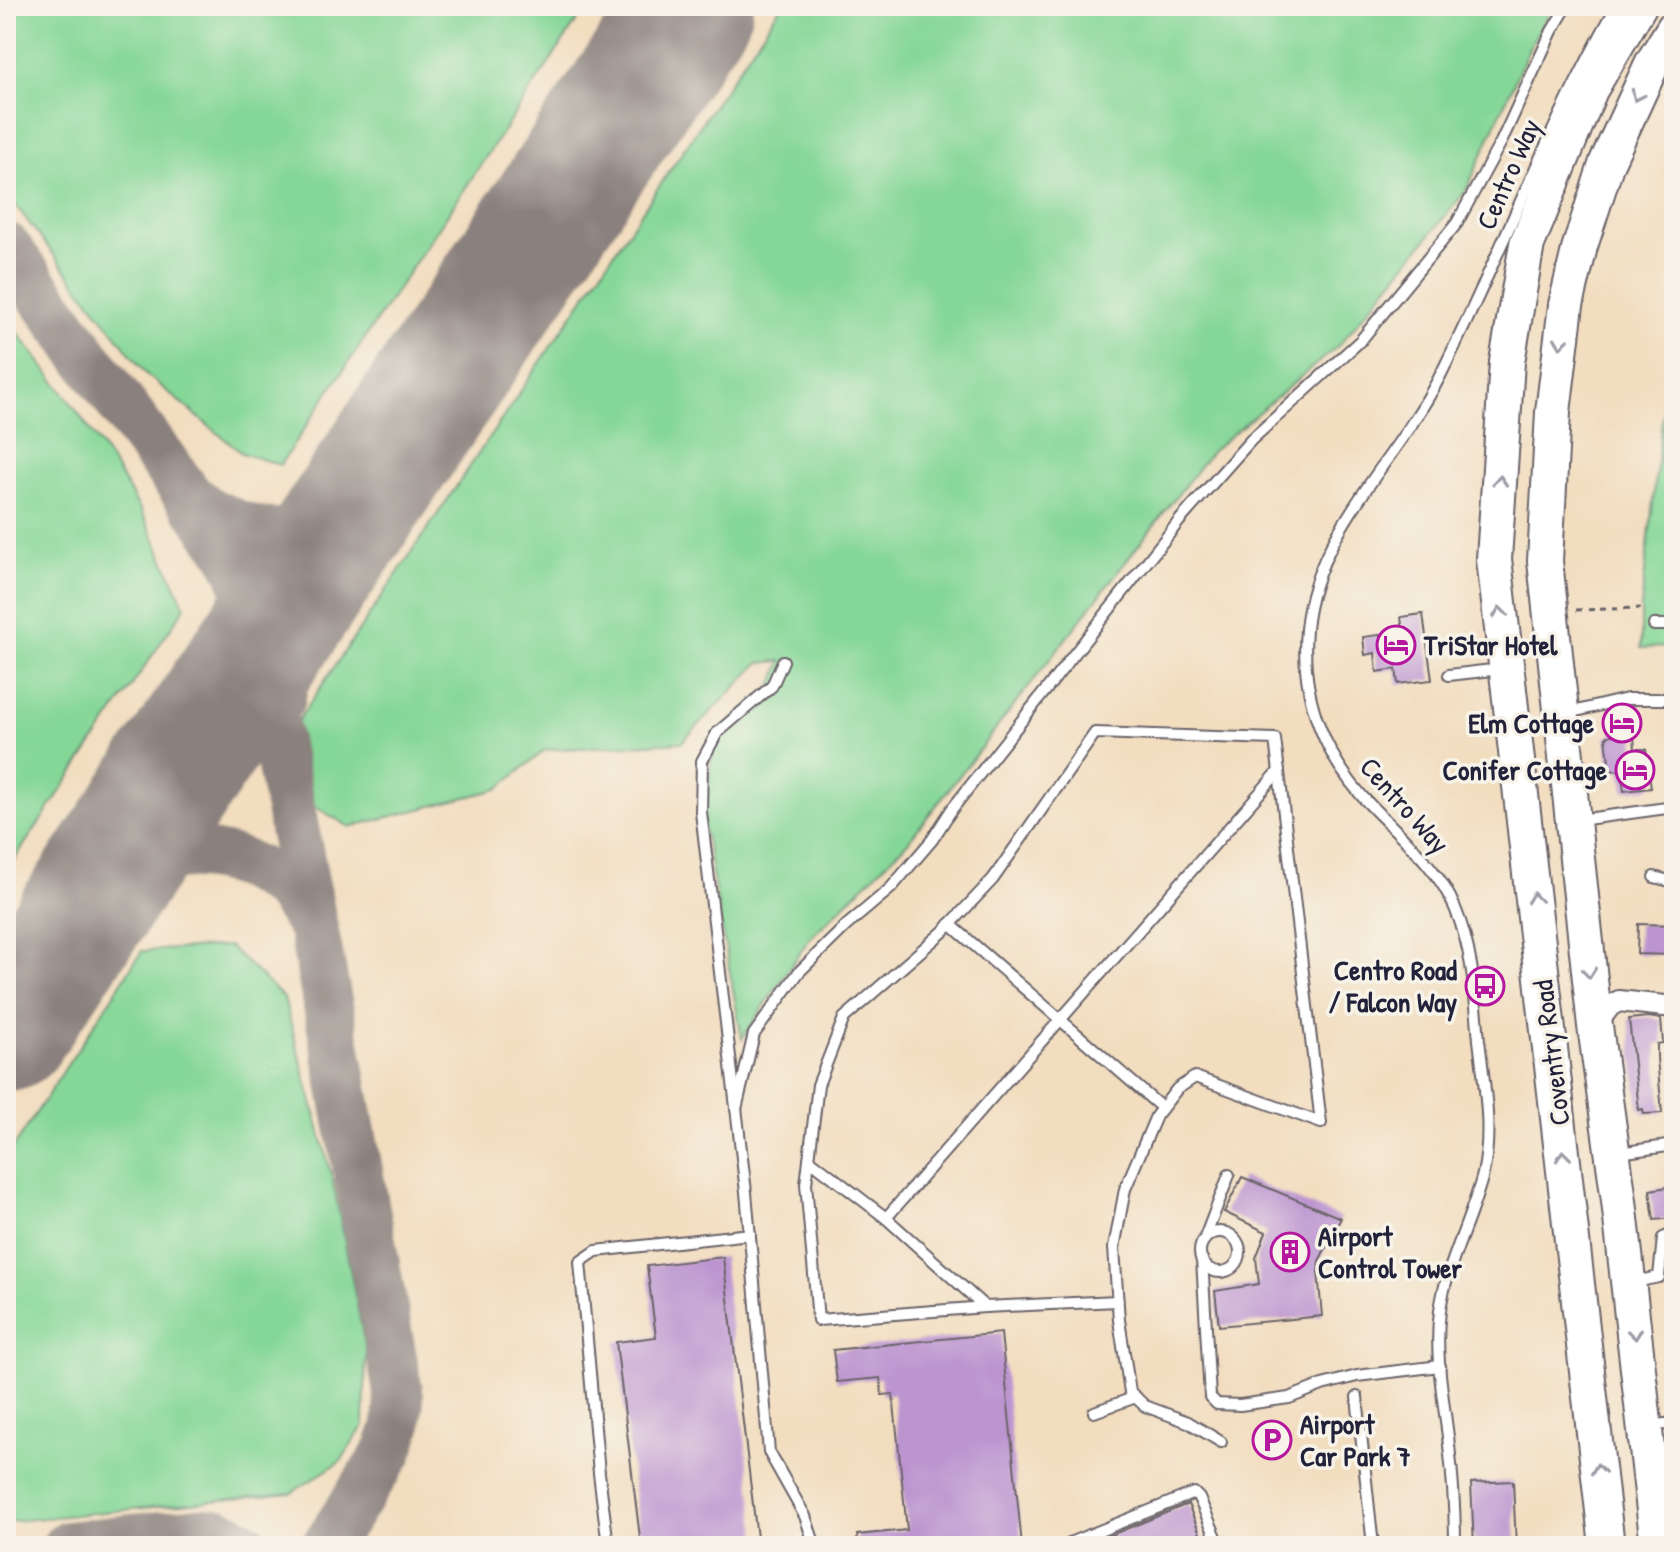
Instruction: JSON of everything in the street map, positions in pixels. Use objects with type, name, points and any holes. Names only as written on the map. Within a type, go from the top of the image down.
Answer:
[{"type":"highway","name":"Coventry Road","points":[[1607,1546],[1494,559],[1507,362],[1527,244],[1590,90],[1639,6]]},
{"type":"highway","name":"Coventry Road","points":[[1658,1546],[1660,1424],[1629,1282],[1595,1026],[1545,561],[1553,412],[1566,305],[1580,246],[1607,162],[1652,64],[1674,28]]},
{"type":"street","points":[[1595,1026],[1610,1006],[1619,1001],[1674,1007]]},
{"type":"lane","points":[[736,1109],[754,1034],[799,972],[891,888],[932,840],[952,809],[1180,520],[1251,440],[1361,340],[1457,223],[1501,142],[1552,31],[1567,6]]},
{"type":"lane","name":"Centro Way","points":[[1455,1546],[1451,1463],[1440,1366],[1440,1310],[1484,1170],[1488,1139],[1473,980],[1465,936],[1454,904],[1431,868],[1348,783],[1326,745],[1314,712],[1305,668],[1307,624],[1322,560],[1436,383],[1499,253],[1580,70],[1617,6]]},
{"type":"lane","points":[[1654,625],[1674,625]]},
{"type":"lane","points":[[783,661],[772,686],[717,733],[702,761],[701,812],[750,1234],[769,1452],[805,1516],[815,1546]]},
{"type":"lane","points":[[1449,675],[1507,668]]},
{"type":"lane","points":[[1562,714],[1627,699],[1674,699]]},
{"type":"lane","points":[[1118,1301],[985,1307],[818,1320],[806,1184],[818,1085],[844,1018],[950,924],[993,879],[1095,733],[1275,739],[1321,1123],[1195,1077],[1177,1089],[1156,1116],[1125,1189],[1114,1248],[1130,1392],[1145,1406],[1188,1422],[1221,1442]]},
{"type":"lane","points":[[886,1218],[1279,771]]},
{"type":"lane","points":[[1573,821],[1674,807]]},
{"type":"lane","points":[[1654,877],[1674,882]]},
{"type":"lane","points":[[950,924],[1162,1108]]},
{"type":"lane","points":[[1614,1154],[1674,1145]]},
{"type":"lane","points":[[809,1159],[886,1218],[985,1307]]},
{"type":"lane","points":[[1229,1175],[1201,1246],[1210,1397],[1217,1404],[1240,1405],[1289,1398],[1357,1376],[1440,1366]]},
{"type":"lane","points":[[1202,1259],[1210,1269],[1223,1272],[1235,1266],[1240,1255],[1238,1242],[1228,1233],[1215,1233],[1204,1240]]},
{"type":"lane","points":[[1629,1282],[1659,1277],[1663,1238],[1674,1233]]},
{"type":"lane","points":[[608,1546],[580,1262],[596,1251],[750,1234]]},
{"type":"lane","points":[[1094,1412],[1136,1397]]},
{"type":"lane","points":[[1357,1397],[1373,1546]]},
{"type":"lane","points":[[1069,1546],[1072,1542],[1194,1493],[1220,1546]]},
{"type":"path","points":[[1572,610],[1641,608]]},
{"type":"green space","points":[[6,6],[587,6],[280,465],[242,453],[146,374],[6,193]]},
{"type":"green space","points":[[781,6],[1554,6],[1533,40],[1466,191],[1340,344],[1211,452],[907,843],[810,938],[742,1039],[701,812],[717,733],[772,686],[782,661],[759,663],[682,742],[545,750],[498,789],[350,827],[312,805],[282,759],[291,731]]},
{"type":"green space","points":[[1674,314],[1674,647],[1641,648],[1641,608]]},
{"type":"green space","points":[[6,318],[111,460],[147,523],[185,607],[6,872]]},
{"type":"green space","points":[[229,946],[284,998],[332,1177],[366,1352],[364,1425],[341,1461],[291,1493],[6,1522],[6,1159],[142,951]]},
{"type":"building","name":"TriStar Hotel","points":[[1423,614],[1432,680],[1398,684],[1396,669],[1377,672],[1375,653],[1365,655],[1363,637],[1403,632],[1401,617]]},
{"type":"building","points":[[1632,708],[1635,749],[1646,749],[1651,788],[1624,791],[1621,770],[1610,771],[1606,737],[1612,735],[1609,711]]},
{"type":"building","points":[[1638,924],[1674,925],[1674,955],[1637,954]]},
{"type":"building","points":[[1629,1019],[1661,1019],[1663,1043],[1657,1044],[1657,1058],[1662,1113],[1644,1114],[1643,1109],[1639,1110]]},
{"type":"building","name":"Airport Control Tower","points":[[1242,1177],[1341,1218],[1319,1261],[1322,1316],[1219,1326],[1215,1291],[1259,1284],[1256,1258],[1266,1232],[1224,1212]]},
{"type":"building","points":[[1674,1186],[1674,1218],[1654,1220],[1650,1190]]},
{"type":"building","points":[[723,1257],[758,1546],[641,1546],[616,1342],[656,1337],[647,1266]]},
{"type":"building","points":[[1001,1333],[1022,1546],[858,1546],[857,1535],[907,1530],[893,1394],[882,1395],[880,1378],[837,1382],[833,1350]]},
{"type":"building","points":[[1513,1481],[1516,1546],[1474,1546],[1471,1483]]},
{"type":"building","points":[[1188,1504],[1205,1546],[1084,1546]]},
{"type":"taxiway","points":[[6,247],[229,551],[250,599],[399,1397],[397,1426],[388,1452],[326,1546]]},
{"type":"taxiway","points":[[198,503],[236,524],[272,533],[289,533],[320,524],[365,493]]},
{"type":"taxiway","points":[[281,697],[291,634],[323,558]]},
{"type":"taxiway","points":[[106,880],[162,858],[186,854],[217,856],[247,865],[274,880],[290,894],[312,925]]},
{"type":"taxiway","points":[[67,1546],[198,1532],[219,1533],[246,1546]]},
{"type":"runway","points":[[6,1028],[690,6]]},
{"type":"place","name":"TriStar Hotel","points":[[1396,645]]},
{"type":"place","name":"Elm Cottage","points":[[1622,723]]},
{"type":"place","name":"Conifer Cottage","points":[[1635,770]]},
{"type":"place","name":"Centro Road / Falcon Way","points":[[1485,986]]},
{"type":"place","name":"Airport Control Tower","points":[[1290,1252]]},
{"type":"place","name":"Airport Car Park 7","points":[[1272,1440]]}]
